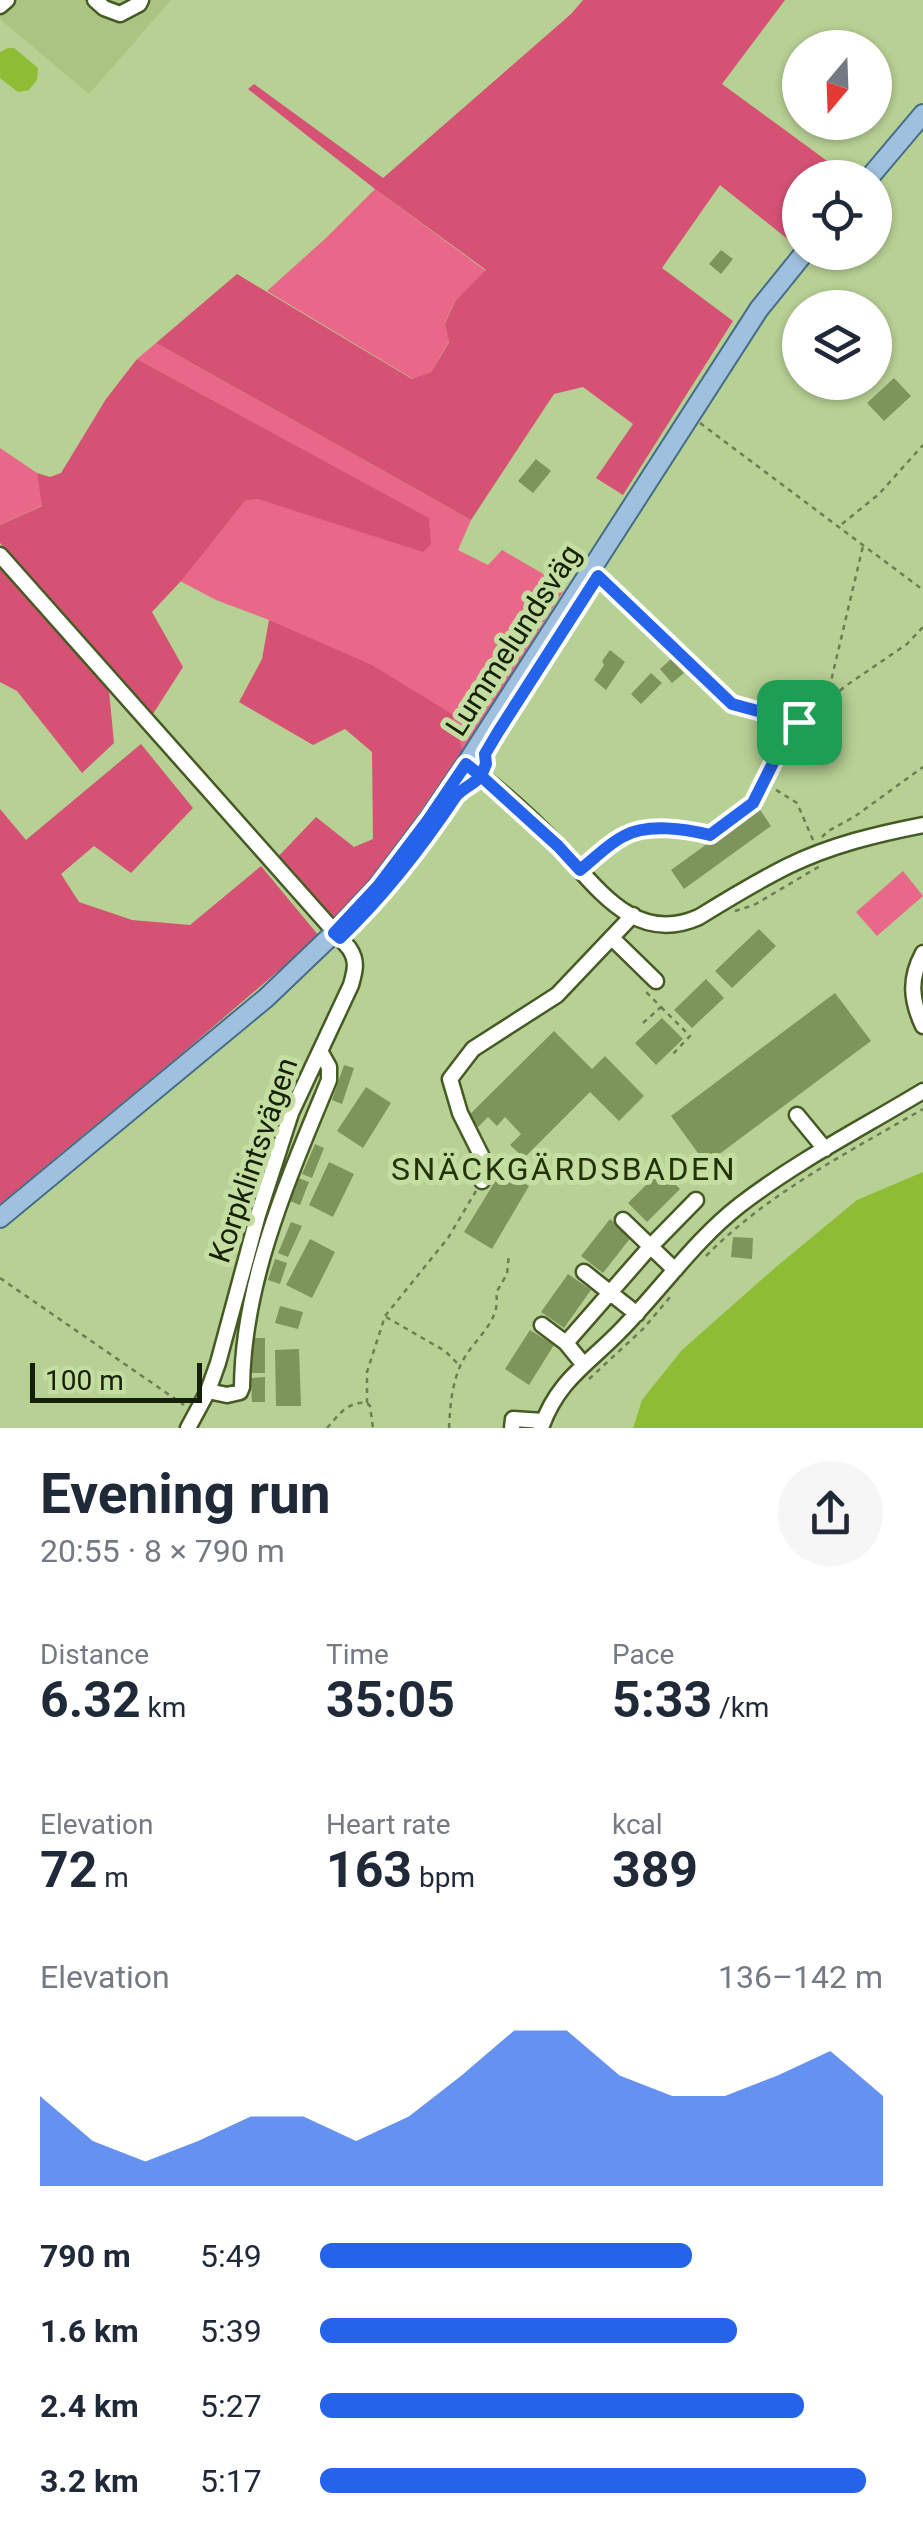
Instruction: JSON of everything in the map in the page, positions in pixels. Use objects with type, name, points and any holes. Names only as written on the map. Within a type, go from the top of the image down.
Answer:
[{"type":"main road","points":[[884,160],[923,114]]},
{"type":"main road","name":"Lummelundsväg","points":[[0,1218],[266,998],[378,886],[466,764],[752,320],[792,270]]},
{"type":"street","points":[[0,6],[6,0]]},
{"type":"street","points":[[95,0],[120,14],[141,0]]},
{"type":"street","points":[[0,555],[334,933]]},
{"type":"street","points":[[466,764],[558,846],[601,894],[633,916],[660,924],[686,922],[814,855],[866,837],[923,825]]},
{"type":"street","points":[[482,1181],[489,1170],[460,1113],[450,1078],[474,1049],[557,995],[633,916]]},
{"type":"street","name":"Korpklintsvägen","points":[[192,1421],[208,1391],[228,1332],[258,1215],[292,1113],[356,966],[353,954],[334,933]]},
{"type":"street","points":[[612,938],[656,981]]},
{"type":"street","points":[[923,953],[912,983],[914,1006],[923,1026]]},
{"type":"street","points":[[208,1391],[227,1395],[242,1388],[242,1354],[253,1292],[288,1184],[330,1080],[329,1067],[320,1050]]},
{"type":"street","points":[[512,1428],[512,1419],[542,1425],[553,1398],[737,1208],[773,1181],[923,1091]]},
{"type":"street","points":[[292,1113],[311,1124]]},
{"type":"street","points":[[798,1115],[825,1150]]},
{"type":"street","points":[[566,1343],[696,1200]]},
{"type":"street","points":[[623,1220],[675,1270]]},
{"type":"street","points":[[584,1272],[636,1314]]},
{"type":"street","points":[[542,1325],[566,1343],[584,1365]]},
{"type":"path","points":[[697,421],[923,590]]},
{"type":"path","points":[[840,526],[879,494],[923,445]]},
{"type":"path","points":[[826,701],[863,544]]},
{"type":"path","points":[[598,576],[732,704],[799,722]]},
{"type":"path","points":[[580,870],[626,834],[684,828],[710,835],[753,803],[790,729],[907,644],[923,627]]},
{"type":"path","points":[[765,783],[797,803],[816,844],[828,831],[854,818],[923,767]]},
{"type":"path","points":[[656,981],[646,992],[690,1036],[671,1056]]},
{"type":"path","points":[[643,1023],[661,1006]]},
{"type":"path","points":[[700,1262],[786,1190],[923,1109]]},
{"type":"path","points":[[373,1428],[367,1402],[367,1372],[385,1316],[448,1238],[482,1181]]},
{"type":"path","points":[[449,1428],[460,1366],[492,1320],[498,1304],[496,1293],[507,1274],[509,1253]]},
{"type":"path","points":[[0,1278],[192,1421]]},
{"type":"path","points":[[583,1385],[643,1329],[672,1295]]},
{"type":"path","points":[[385,1316],[445,1350],[460,1366]]},
{"type":"path","points":[[327,1428],[350,1404],[367,1402]]},
{"type":"shaded area","points":[[0,0],[171,0],[89,94],[0,19]]},
{"type":"shaded area","points":[[583,0],[785,0],[722,84],[782,128],[782,140],[798,140],[826,160],[782,160],[782,235],[720,185],[662,268],[733,321],[623,495],[596,478],[633,424],[583,387],[554,394],[471,520],[156,343],[237,274],[412,379],[431,372],[449,342],[445,323],[456,300],[486,270],[248,89],[254,84],[383,178]]},
{"type":"shaded area","points":[[14,48],[38,68],[37,80],[29,90],[18,92],[0,78],[0,52]]},
{"type":"shaded area","points":[[375,189],[486,271],[456,300],[445,322],[449,341],[431,372],[413,379],[267,291]]},
{"type":"shaded area","points":[[156,343],[471,520],[458,550],[488,565],[502,550],[566,587],[463,751],[452,714],[269,620],[180,581],[245,501],[258,499],[428,518],[137,359]]},
{"type":"shaded area","points":[[137,359],[429,518],[431,544],[423,552],[258,499],[245,501],[152,612],[183,667],[151,717],[0,543],[0,525],[42,506],[37,473],[50,477],[61,473],[106,399]]},
{"type":"shaded area","points":[[0,448],[37,473],[43,505],[0,525]]},
{"type":"shaded area","points":[[0,567],[109,691],[114,743],[82,773],[17,691],[0,682]]},
{"type":"shaded area","points":[[269,620],[372,665],[452,714],[463,751],[375,876],[329,926],[273,862],[316,817],[354,847],[373,839],[372,752],[345,729],[313,745],[239,702],[262,659]]},
{"type":"shaded area","points":[[141,744],[193,808],[131,873],[94,846],[61,874],[79,902],[132,920],[190,925],[261,866],[319,936],[0,1204],[0,809],[26,840]]},
{"type":"shaded area","points":[[903,871],[923,896],[877,936],[856,912]]},
{"type":"shaded area","points":[[923,1172],[923,1428],[633,1428],[642,1400],[682,1350],[776,1267],[857,1200]]},
{"type":"building","points":[[721,250],[733,259],[721,274],[709,264]]},
{"type":"building","points":[[892,380],[911,396],[884,421],[867,403],[892,400]]},
{"type":"building","points":[[536,459],[551,471],[533,493],[518,481]]},
{"type":"building","points":[[610,650],[625,662],[606,690],[594,680]]},
{"type":"building","points":[[671,659],[684,673],[672,683],[660,669]]},
{"type":"building","points":[[651,673],[662,683],[641,704],[631,694]]},
{"type":"building","points":[[758,807],[771,826],[684,889],[671,870]]},
{"type":"building","points":[[759,929],[776,946],[732,988],[715,971]]},
{"type":"building","points":[[706,979],[724,998],[692,1028],[674,1010]]},
{"type":"building","points":[[835,993],[871,1041],[706,1164],[671,1116]]},
{"type":"building","points":[[662,1018],[683,1039],[656,1065],[635,1043]]},
{"type":"building","points":[[554,1031],[592,1069],[605,1056],[644,1096],[619,1121],[590,1092],[524,1158],[510,1145],[521,1134],[505,1117],[497,1126],[488,1117],[478,1127],[467,1117]]},
{"type":"building","points":[[344,1065],[354,1068],[342,1104],[332,1100]]},
{"type":"building","points":[[366,1087],[391,1103],[363,1148],[337,1131]]},
{"type":"building","points":[[315,1144],[324,1148],[312,1178],[302,1174]]},
{"type":"building","points":[[329,1162],[354,1174],[333,1217],[309,1205]]},
{"type":"building","points":[[502,1170],[529,1186],[492,1249],[464,1232]]},
{"type":"building","points":[[661,1170],[680,1189],[647,1222],[628,1203]]},
{"type":"building","points":[[298,1178],[309,1182],[300,1205],[290,1201]]},
{"type":"building","points":[[610,1219],[632,1236],[603,1273],[581,1256]]},
{"type":"building","points":[[291,1222],[302,1226],[288,1257],[278,1253]]},
{"type":"building","points":[[733,1237],[753,1238],[752,1259],[731,1257]]},
{"type":"building","points":[[310,1239],[335,1252],[312,1298],[286,1285]]},
{"type":"building","points":[[275,1259],[287,1263],[280,1284],[268,1280]]},
{"type":"building","points":[[568,1274],[591,1290],[564,1328],[541,1312]]},
{"type":"building","points":[[280,1306],[303,1312],[298,1329],[275,1323]]},
{"type":"building","points":[[530,1330],[554,1345],[529,1385],[505,1369]]},
{"type":"building","points":[[251,1338],[265,1338],[265,1373],[252,1373]]},
{"type":"building","points":[[299,1349],[301,1406],[276,1406],[275,1350]]},
{"type":"building","points":[[265,1377],[265,1402],[252,1402],[251,1378]]},
{"type":"district","name":"SNÄCKGÄRDSBADEN","points":[[564,1169]]},
{"type":"route","points":[[799,722],[732,704],[598,576],[485,754],[481,776],[466,764],[378,886],[334,933],[340,938],[354,925],[405,867],[456,796],[481,776],[580,870],[626,834],[684,828],[710,835],[730,822],[753,803],[790,729],[799,722]]}]
